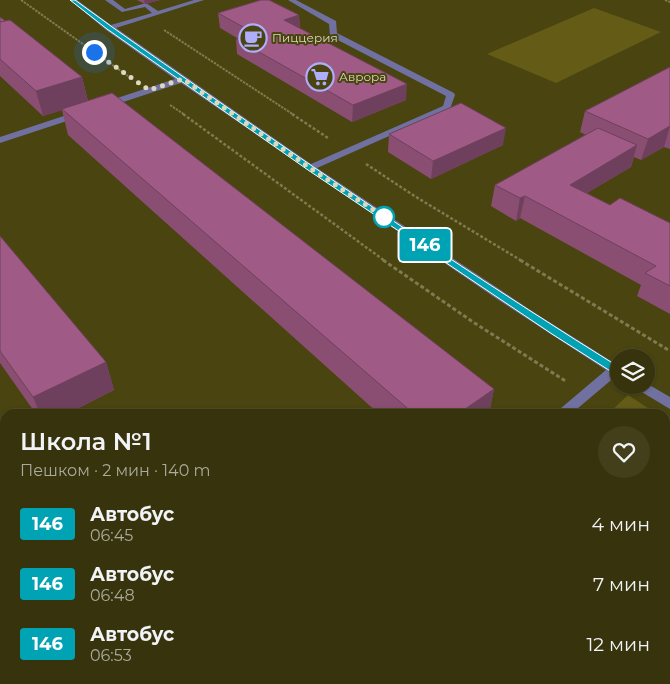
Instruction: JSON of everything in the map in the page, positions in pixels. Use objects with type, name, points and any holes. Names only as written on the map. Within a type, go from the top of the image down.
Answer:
[{"type":"street","points":[[73,0],[109,28],[310,168],[610,366]]},
{"type":"street","points":[[108,0],[124,11],[146,5],[156,13]]},
{"type":"street","points":[[109,28],[201,0]]},
{"type":"street","points":[[291,0],[333,23],[333,34],[450,95],[447,107],[310,168]]},
{"type":"street","points":[[0,140],[183,79]]},
{"type":"street","points":[[567,409],[610,376]]},
{"type":"street","points":[[654,394],[670,404]]},
{"type":"path","points":[[21,0],[222,140],[322,216],[441,301],[586,394]]},
{"type":"path","points":[[665,0],[670,2]]},
{"type":"path","points":[[162,28],[416,197],[670,351]]},
{"type":"shaded area","points":[[594,8],[661,32],[556,83],[487,54]]},
{"type":"shaded area","points":[[628,395],[649,409],[613,409]]},
{"type":"building","name":"Аврора","points":[[261,0],[269,0],[299,15],[284,20],[407,84],[353,105],[236,39],[254,33],[218,13]]},
{"type":"building","points":[[10,20],[82,77],[36,91],[0,59],[0,22]]},
{"type":"building","points":[[670,67],[670,126],[648,139],[585,111]]},
{"type":"building","points":[[112,93],[494,389],[465,409],[408,409],[62,109]]},
{"type":"building","points":[[461,103],[506,128],[433,161],[389,134]]},
{"type":"building","points":[[598,128],[637,145],[570,185],[610,205],[620,198],[670,223],[670,286],[645,273],[656,266],[525,196],[520,198],[495,185]]},
{"type":"building","points":[[0,236],[106,362],[33,397],[0,351]]},
{"type":"bus line","name":"146","points":[[73,0],[109,28],[310,168],[555,332],[610,366]]},
{"type":"place","name":"Пиццерия","points":[[253,38]]},
{"type":"place","name":"Аврора","points":[[320,77]]},
{"type":"route","points":[[94,52],[149,90],[183,79],[384,217]]}]
